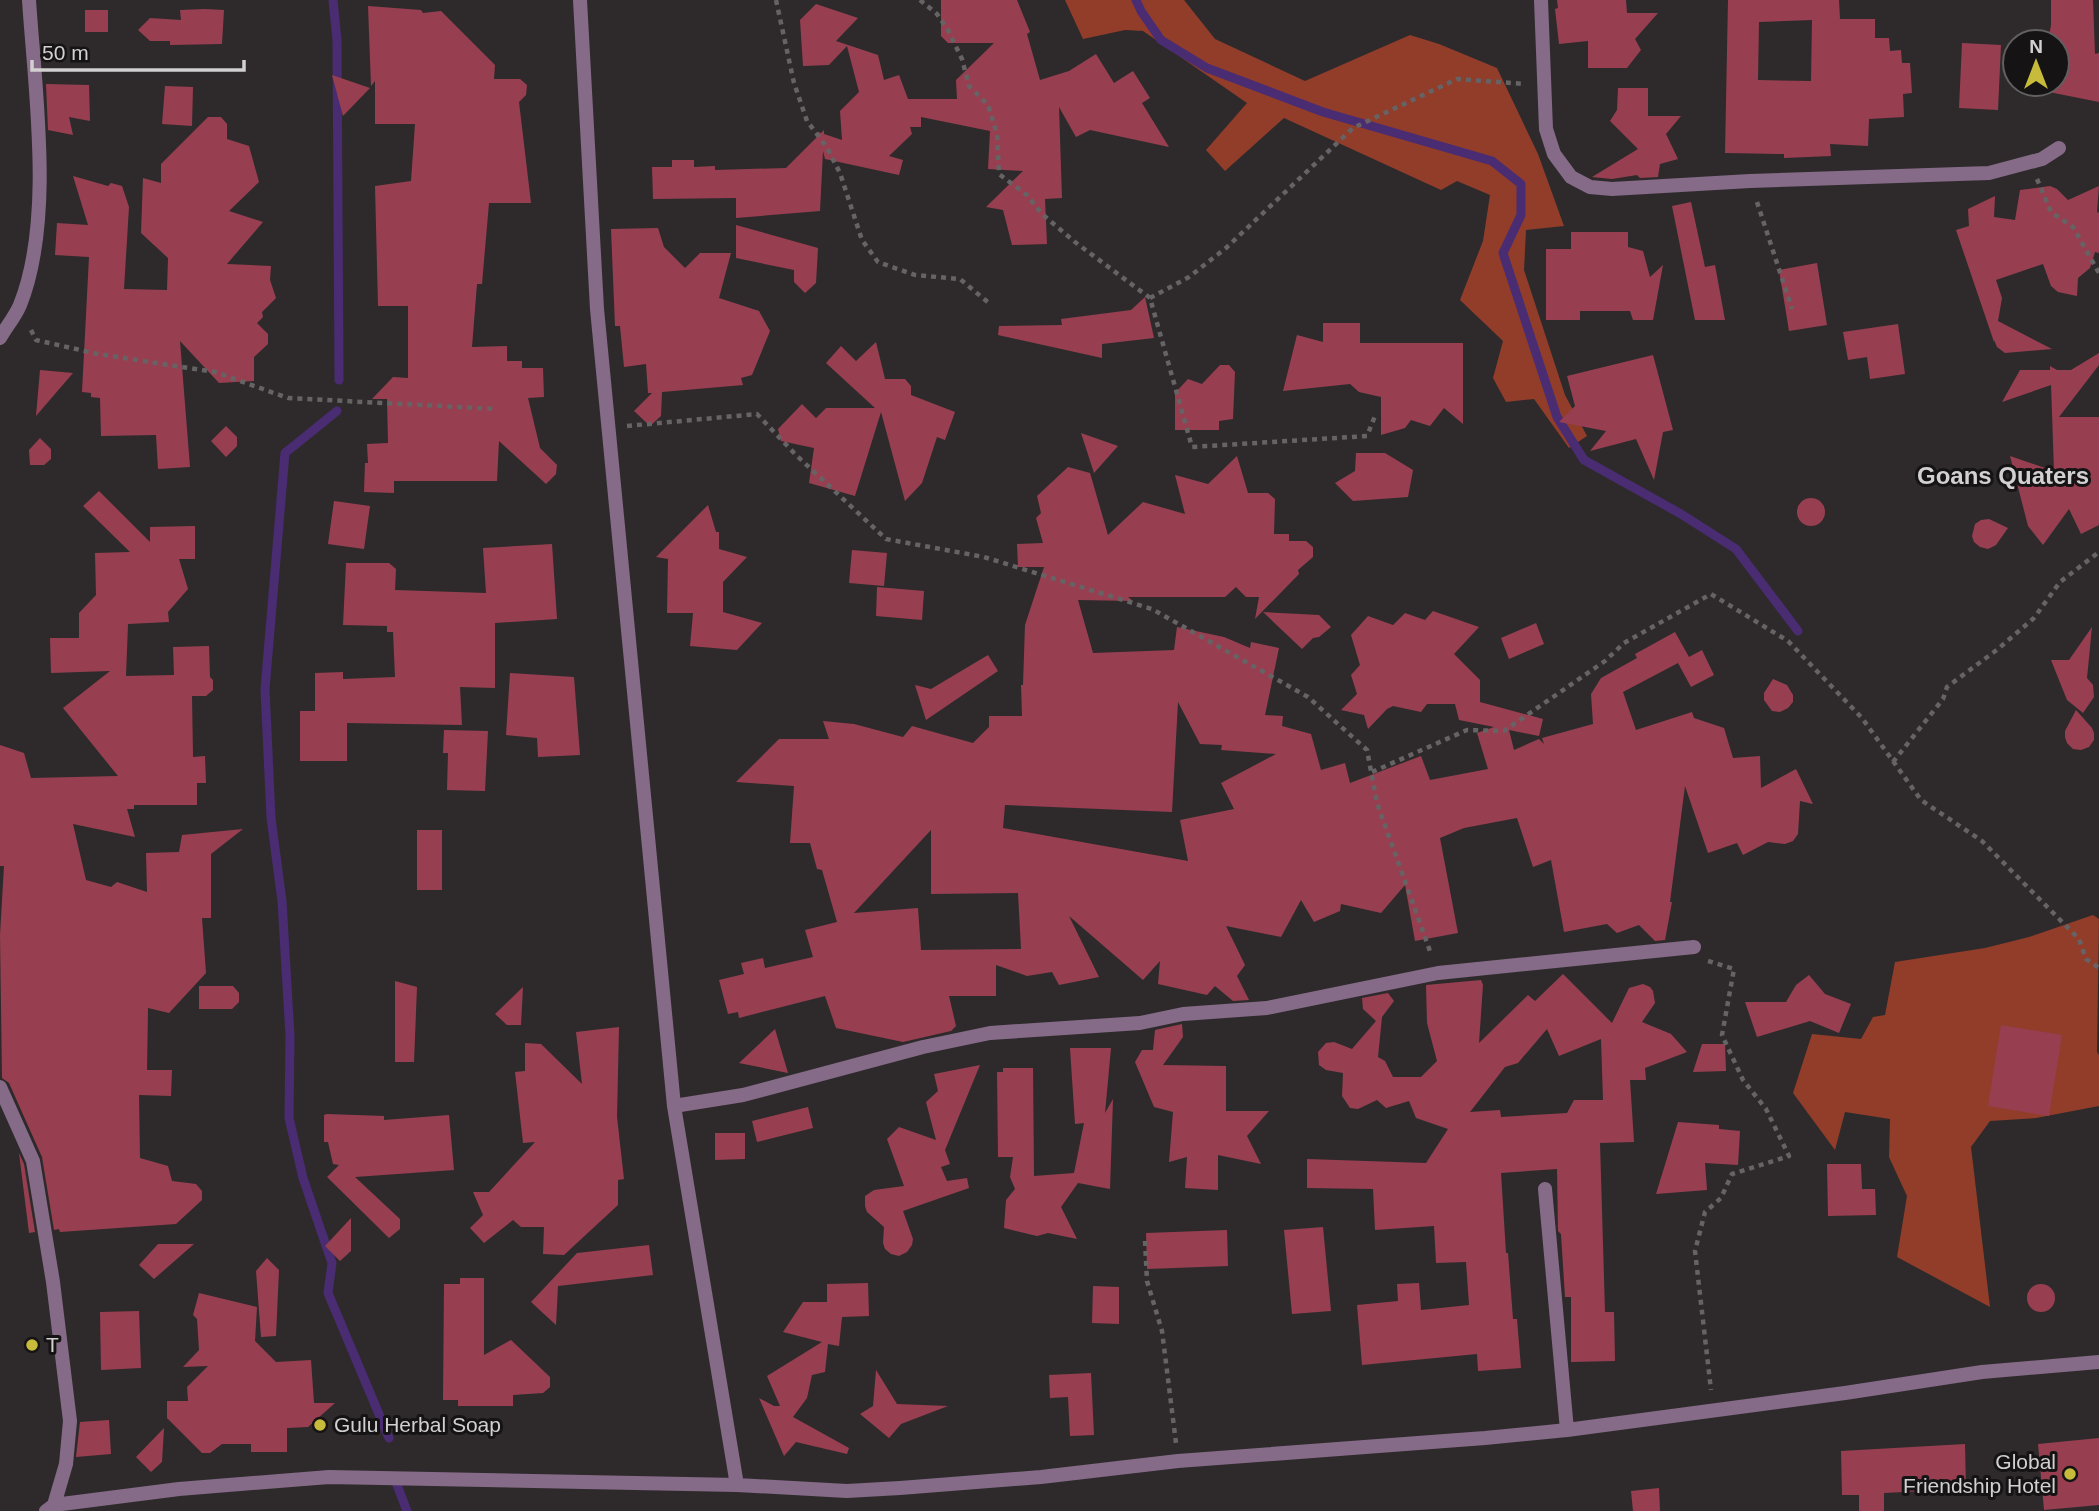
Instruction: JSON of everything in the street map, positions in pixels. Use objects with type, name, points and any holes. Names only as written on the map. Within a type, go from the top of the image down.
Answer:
[{"type":"street","points":[[0,338],[19,307],[32,262],[40,201],[29,0]]},
{"type":"street","points":[[580,0],[597,309],[674,1106],[737,1485]]},
{"type":"street","points":[[1541,0],[1546,129],[1554,154],[1571,177],[1590,187],[1612,189],[1750,181],[1989,173],[2042,159],[2059,148]]},
{"type":"street","points":[[674,1106],[743,1095],[923,1047],[990,1033],[1140,1023],[1184,1014],[1268,1008],[1438,973],[1697,953]]},
{"type":"street","points":[[0,1087],[33,1161],[53,1282],[71,1421],[66,1464],[50,1508],[179,1489],[329,1477],[737,1485],[847,1491],[1041,1477],[1178,1461],[1566,1430],[1982,1372],[2099,1362]]},
{"type":"street","points":[[1545,1189],[1566,1430]]},
{"type":"path","points":[[775,0],[794,83],[807,121],[826,146],[840,173],[862,240],[878,262],[915,275],[960,279],[990,304]]},
{"type":"path","points":[[920,0],[937,14],[948,30],[962,59],[969,86],[988,105],[997,134],[999,174],[1027,195],[1042,215],[1074,242],[1150,299],[1192,447],[1367,436],[1375,416]]},
{"type":"path","points":[[1150,299],[1189,276],[1226,248],[1353,128],[1457,79],[1543,86]]},
{"type":"path","points":[[2030,162],[2051,212],[2073,227],[2099,273]]},
{"type":"path","points":[[1750,181],[1792,309]]},
{"type":"path","points":[[19,307],[36,340],[98,354],[215,372],[288,398],[497,409]]},
{"type":"path","points":[[608,428],[757,414],[796,455],[886,539],[984,557],[1153,609],[1308,697],[1367,750],[1377,803],[1438,973]]},
{"type":"path","points":[[1893,762],[1942,699],[1947,687],[2034,618],[2060,582],[2099,552]]},
{"type":"path","points":[[1372,772],[1467,730],[1504,731],[1605,661],[1624,643],[1711,594],[1788,641],[1862,718],[1921,800],[1982,841],[2079,939],[2086,959],[2099,968]]},
{"type":"path","points":[[1697,953],[1734,969],[1722,1035],[1743,1080],[1766,1109],[1788,1156],[1732,1174],[1721,1198],[1704,1212],[1695,1251],[1713,1411]]},
{"type":"path","points":[[1145,1241],[1147,1281],[1162,1331],[1178,1461]]},
{"type":"shaded area","points":[[1065,0],[1184,0],[1215,39],[1305,81],[1410,35],[1497,68],[1538,154],[1564,226],[1526,230],[1524,270],[1565,395],[1587,436],[1569,448],[1534,399],[1506,402],[1493,378],[1503,341],[1460,300],[1483,241],[1490,195],[1457,181],[1441,190],[1284,118],[1225,171],[1206,150],[1247,103],[1143,31],[1125,30],[1083,39]]},
{"type":"shaded area","points":[[2093,915],[2099,919],[2099,1106],[2036,1118],[1990,1121],[1971,1147],[1990,1307],[1897,1257],[1907,1196],[1889,1157],[1890,1119],[1845,1112],[1835,1150],[1793,1093],[1812,1034],[1861,1039],[1873,1017],[1885,1015],[1895,962],[1985,948],[2029,937]]},
{"type":"building","points":[[941,0],[1017,0],[1030,32],[1027,34],[1040,80],[1069,71],[1096,54],[1114,83],[1133,71],[1150,98],[1142,103],[1169,147],[1090,130],[1076,137],[1059,107],[1062,198],[1045,199],[1047,244],[1012,245],[1003,210],[986,207],[1023,171],[988,169],[990,131],[921,117],[921,127],[910,127],[912,134],[889,156],[903,160],[899,175],[825,159],[823,151],[820,211],[736,218],[736,198],[653,199],[652,167],[672,167],[672,160],[694,160],[694,167],[715,166],[715,170],[786,168],[819,135],[818,132],[824,130],[824,134],[842,140],[840,111],[859,92],[847,46],[829,65],[803,66],[800,20],[816,4],[858,18],[836,41],[878,55],[884,80],[899,75],[908,99],[957,99],[956,80],[994,43],[948,43],[941,36]]},
{"type":"building","points":[[1557,0],[1626,0],[1627,13],[1658,13],[1635,39],[1641,50],[1627,68],[1588,68],[1588,41],[1559,44],[1555,9],[1558,8]]},
{"type":"building","points":[[1728,0],[1839,0],[1840,19],[1875,19],[1875,38],[1889,38],[1890,51],[1901,50],[1902,63],[1910,63],[1912,93],[1903,94],[1904,117],[1869,119],[1868,146],[1830,144],[1831,156],[1784,158],[1784,154],[1725,153]],"holes":[[[1812,20],[1811,81],[1758,80],[1759,22]]]},
{"type":"building","points":[[2051,0],[2093,0],[2095,54],[2099,53],[2099,102],[2071,96],[2071,28],[2050,28]]},
{"type":"building","points":[[368,6],[421,10],[423,13],[441,11],[495,65],[494,79],[520,79],[527,85],[526,95],[519,102],[531,203],[489,203],[482,284],[477,284],[472,347],[507,346],[507,361],[522,361],[522,368],[543,368],[544,397],[528,398],[540,448],[557,465],[556,474],[546,484],[499,441],[497,481],[394,481],[394,493],[364,492],[365,463],[368,463],[367,444],[388,443],[387,399],[372,399],[393,377],[408,378],[408,306],[378,306],[375,186],[411,181],[415,124],[375,124],[375,81],[371,86]]},
{"type":"building","points":[[85,10],[108,10],[108,32],[85,32]]},
{"type":"building","points":[[180,10],[224,10],[222,44],[170,45],[170,41],[150,41],[138,30],[150,18],[181,20]]},
{"type":"building","points":[[1962,43],[2001,45],[1998,110],[1959,108]]},
{"type":"building","points":[[332,75],[370,88],[343,116]]},
{"type":"building","points":[[46,84],[89,85],[90,121],[69,117],[73,135],[48,130]]},
{"type":"building","points":[[165,86],[193,87],[192,126],[162,124]]},
{"type":"building","points":[[1618,88],[1648,88],[1648,116],[1681,116],[1666,134],[1678,159],[1660,164],[1658,177],[1592,177],[1638,149],[1610,121],[1617,110]]},
{"type":"building","points":[[208,117],[221,117],[227,124],[227,139],[249,146],[259,182],[229,211],[263,222],[227,264],[271,266],[270,280],[276,298],[262,312],[263,317],[257,323],[268,334],[268,344],[254,357],[254,381],[219,383],[180,341],[190,467],[158,469],[156,435],[101,436],[100,398],[82,392],[89,257],[55,255],[57,223],[88,225],[73,176],[108,186],[111,183],[122,186],[129,207],[124,289],[167,290],[168,258],[141,233],[143,178],[161,183],[161,164]]},
{"type":"building","points":[[2050,186],[2068,200],[2099,186],[2099,253],[2095,252],[2090,268],[2078,278],[2077,296],[2058,292],[2051,286],[2043,264],[1996,280],[2002,298],[1998,321],[2052,349],[2005,353],[1994,342],[1956,230],[1969,226],[1968,209],[1995,196],[1994,217],[2015,220],[2020,190]]},
{"type":"building","points":[[1691,202],[1705,267],[1715,265],[1725,320],[1695,320],[1672,206]]},
{"type":"building","points":[[736,225],[818,248],[816,283],[805,293],[794,282],[794,270],[736,258]]},
{"type":"building","points":[[658,228],[664,247],[685,268],[700,253],[731,253],[719,298],[759,311],[770,331],[752,375],[741,378],[743,385],[662,392],[661,416],[650,426],[634,411],[652,393],[648,393],[646,364],[624,367],[620,326],[615,326],[611,229]]},
{"type":"building","points":[[1571,232],[1628,232],[1628,247],[1643,251],[1650,277],[1663,265],[1653,320],[1633,320],[1630,311],[1580,311],[1580,320],[1546,320],[1546,249],[1571,249]]},
{"type":"building","points":[[1817,263],[1827,325],[1789,331],[1779,270]]},
{"type":"building","points":[[1145,297],[1154,338],[1102,344],[1102,358],[998,335],[999,326],[1062,325],[1061,319],[1131,310]]},
{"type":"building","points":[[1323,323],[1360,323],[1360,343],[1463,343],[1463,424],[1444,408],[1430,426],[1411,420],[1405,428],[1381,435],[1381,397],[1359,392],[1350,384],[1283,391],[1297,335],[1323,342]]},
{"type":"building","points":[[1898,324],[1905,374],[1870,379],[1867,357],[1848,360],[1843,332]]},
{"type":"building","points":[[876,342],[885,379],[905,379],[911,386],[911,395],[955,412],[945,440],[937,437],[922,483],[905,501],[881,412],[855,496],[809,483],[814,448],[781,441],[778,429],[802,404],[816,418],[826,408],[875,408],[826,363],[841,346],[856,361]]},
{"type":"building","points":[[2099,353],[2099,365],[2059,417],[2099,417],[2099,525],[2081,534],[2069,509],[2043,545],[2028,526],[2010,456],[2054,471],[2051,385],[2002,402],[2020,370],[2050,370],[2050,366],[2057,370],[2071,370]]},
{"type":"building","points":[[1653,355],[1673,430],[1663,432],[1654,480],[1636,439],[1590,451],[1606,431],[1559,422],[1575,406],[1567,376]]},
{"type":"building","points":[[1220,365],[1229,365],[1235,372],[1233,419],[1219,421],[1219,430],[1175,430],[1175,393],[1188,379],[1202,384]]},
{"type":"building","points":[[40,370],[73,373],[36,416]]},
{"type":"building","points":[[226,426],[237,437],[237,446],[226,457],[211,441]]},
{"type":"building","points":[[1081,433],[1118,446],[1094,473]]},
{"type":"building","points":[[40,438],[51,449],[51,459],[44,465],[30,465],[29,450]]},
{"type":"building","points":[[1356,453],[1385,453],[1413,470],[1408,497],[1353,501],[1335,483],[1355,471]]},
{"type":"building","points":[[1237,456],[1248,493],[1268,493],[1275,499],[1274,534],[1289,534],[1289,541],[1306,541],[1313,547],[1313,557],[1255,619],[1259,597],[1246,597],[1236,587],[1225,597],[1128,597],[1133,601],[1078,600],[1093,653],[1174,650],[1177,627],[1224,637],[1250,648],[1251,642],[1279,648],[1265,715],[1283,716],[1282,726],[1311,734],[1321,770],[1345,763],[1350,783],[1421,756],[1430,780],[1488,769],[1477,733],[1494,727],[1459,720],[1455,704],[1427,704],[1421,712],[1393,706],[1368,729],[1364,715],[1341,710],[1357,694],[1351,675],[1360,665],[1351,635],[1368,616],[1393,625],[1405,613],[1425,620],[1433,611],[1479,627],[1454,654],[1480,680],[1480,702],[1543,719],[1539,736],[1509,730],[1514,750],[1539,739],[1544,744],[1542,738],[1593,724],[1591,694],[1601,678],[1637,658],[1635,654],[1675,632],[1689,657],[1702,650],[1714,675],[1691,687],[1678,663],[1623,692],[1636,730],[1692,712],[1694,718],[1724,728],[1733,758],[1760,756],[1761,788],[1796,769],[1813,804],[1800,801],[1798,834],[1793,841],[1785,844],[1768,842],[1743,855],[1737,843],[1708,853],[1685,786],[1665,940],[1655,941],[1639,925],[1617,933],[1607,924],[1564,932],[1551,860],[1533,867],[1517,818],[1464,828],[1440,838],[1458,933],[1415,941],[1405,885],[1381,913],[1341,904],[1340,911],[1314,922],[1301,900],[1281,937],[1226,926],[1245,965],[1237,976],[1249,1000],[1233,1001],[1215,986],[1207,995],[1158,984],[1160,961],[1143,980],[1069,916],[1099,977],[1059,985],[1052,972],[1027,976],[996,965],[996,996],[949,996],[956,1026],[951,1031],[903,1042],[836,1028],[825,996],[739,1018],[738,1012],[728,1014],[719,980],[744,974],[741,963],[763,958],[765,968],[813,957],[805,930],[837,922],[822,870],[817,869],[810,843],[790,843],[794,786],[736,782],[779,739],[829,739],[823,721],[854,724],[903,737],[912,726],[973,743],[989,727],[989,716],[1022,716],[1025,625],[1044,567],[1018,567],[1017,544],[1043,543],[1036,518],[1041,513],[1037,496],[1068,467],[1090,473],[1108,535],[1143,502],[1185,514],[1175,475],[1208,484]],"holes":[[[1178,702],[1200,744],[1222,745],[1221,750],[1276,754],[1221,783],[1234,809],[1180,820],[1188,861],[1003,828],[1005,805],[1172,812]],[[931,830],[931,894],[1018,893],[1021,949],[921,950],[918,908],[854,913]]]},
{"type":"building","points":[[99,491],[150,542],[150,527],[195,526],[195,559],[179,559],[188,589],[168,612],[169,622],[128,624],[126,676],[174,675],[173,647],[209,646],[213,690],[206,696],[192,696],[193,757],[205,756],[206,783],[197,783],[197,805],[134,805],[134,809],[127,809],[135,837],[73,824],[86,880],[111,887],[117,882],[147,892],[146,853],[179,852],[182,835],[243,829],[211,854],[211,918],[202,918],[206,973],[169,1013],[148,1008],[147,1070],[172,1070],[171,1096],[139,1095],[140,1158],[168,1166],[172,1181],[196,1184],[202,1191],[202,1200],[176,1224],[60,1232],[59,1229],[54,1230],[42,1157],[9,1083],[2,1078],[0,935],[4,866],[0,866],[0,745],[24,753],[31,778],[118,776],[63,708],[110,671],[51,673],[50,638],[79,638],[79,613],[96,595],[95,553],[130,552],[83,506]]},
{"type":"building","points":[[1811,498],[1821,502],[1825,512],[1821,522],[1811,526],[1801,522],[1797,512],[1801,502]]},
{"type":"building","points":[[334,501],[370,506],[364,549],[328,544]]},
{"type":"building","points":[[708,505],[716,532],[719,532],[719,549],[747,557],[723,582],[723,612],[762,623],[737,650],[690,646],[693,613],[667,613],[668,559],[656,557]]},
{"type":"building","points":[[1989,519],[2008,528],[1996,545],[1988,549],[1980,547],[1972,536],[1975,524]]},
{"type":"building","points":[[552,544],[557,619],[495,623],[495,688],[460,687],[462,725],[347,723],[347,761],[300,761],[300,711],[315,711],[315,673],[343,672],[343,679],[395,677],[393,632],[387,632],[387,626],[343,625],[346,563],[389,563],[396,569],[395,590],[486,593],[483,548]]},
{"type":"building","points":[[852,550],[887,553],[884,586],[849,583]]},
{"type":"building","points":[[877,587],[924,591],[922,620],[876,616]]},
{"type":"building","points":[[1263,612],[1319,615],[1331,627],[1319,637],[1313,638],[1302,649]]},
{"type":"building","points":[[1536,623],[1544,644],[1509,659],[1501,638]]},
{"type":"building","points":[[2092,627],[2087,678],[2093,685],[2094,697],[2083,713],[2067,700],[2051,660],[2069,660]]},
{"type":"building","points":[[988,655],[998,671],[926,720],[915,685],[931,689]]},
{"type":"building","points":[[510,673],[574,677],[580,755],[538,757],[537,738],[506,735]]},
{"type":"building","points":[[1773,679],[1787,685],[1793,695],[1793,702],[1780,712],[1772,711],[1764,700],[1764,693]]},
{"type":"building","points":[[2076,710],[2094,733],[2094,740],[2089,747],[2081,750],[2073,749],[2065,737],[2065,731]]},
{"type":"building","points":[[444,730],[488,731],[485,791],[447,790],[448,753],[443,753]]},
{"type":"building","points":[[417,830],[442,830],[442,890],[417,890]]},
{"type":"building","points":[[1563,974],[1612,1023],[1629,988],[1643,984],[1653,991],[1655,1003],[1642,1022],[1671,1034],[1687,1052],[1645,1068],[1646,1080],[1630,1080],[1634,1142],[1600,1143],[1605,1312],[1614,1312],[1615,1361],[1571,1362],[1571,1297],[1565,1297],[1561,1234],[1558,1231],[1557,1169],[1501,1173],[1506,1253],[1513,1319],[1517,1319],[1521,1368],[1478,1371],[1477,1354],[1362,1365],[1357,1305],[1398,1301],[1397,1284],[1419,1283],[1421,1310],[1469,1305],[1466,1262],[1436,1263],[1434,1226],[1375,1230],[1373,1189],[1307,1188],[1307,1159],[1426,1163],[1448,1129],[1416,1118],[1409,1101],[1386,1108],[1377,1100],[1358,1109],[1350,1108],[1342,1096],[1343,1073],[1326,1070],[1319,1065],[1318,1052],[1326,1043],[1334,1042],[1352,1049],[1376,1021],[1363,1009],[1362,998],[1388,993],[1394,1001],[1382,1017],[1378,1057],[1385,1061],[1393,1077],[1421,1077],[1437,1061],[1427,1023],[1426,985],[1481,980],[1483,985],[1479,1043],[1528,995],[1535,1001]],"holes":[[[1547,1029],[1559,1056],[1601,1039],[1603,1100],[1574,1100],[1567,1113],[1501,1117],[1500,1110],[1470,1112],[1505,1067],[1518,1063]]]},
{"type":"building","points":[[1809,975],[1825,994],[1851,1004],[1839,1033],[1810,1021],[1757,1037],[1745,1002],[1786,1002],[1796,985]]},
{"type":"building","points":[[395,981],[417,987],[414,1062],[395,1062]]},
{"type":"building","points":[[199,986],[233,986],[239,993],[239,1002],[232,1009],[199,1009]]},
{"type":"building","points":[[523,987],[521,1025],[507,1025],[495,1014]]},
{"type":"building","points":[[1182,1024],[1183,1037],[1163,1065],[1226,1066],[1226,1111],[1269,1111],[1247,1136],[1261,1164],[1218,1155],[1218,1190],[1185,1188],[1187,1157],[1169,1162],[1173,1112],[1154,1107],[1135,1062],[1142,1050],[1153,1050],[1155,1030]]},
{"type":"building","points":[[2001,1025],[2062,1035],[2049,1116],[1988,1106]]},
{"type":"building","points":[[619,1027],[617,1117],[624,1179],[618,1180],[618,1205],[564,1255],[543,1254],[544,1227],[521,1227],[513,1220],[484,1243],[470,1228],[483,1215],[473,1192],[489,1192],[535,1142],[523,1143],[515,1072],[525,1071],[525,1043],[541,1044],[582,1084],[576,1032]]},
{"type":"building","points":[[775,1029],[788,1073],[739,1063]]},
{"type":"building","points":[[1702,1044],[1725,1044],[1726,1071],[1693,1072]]},
{"type":"building","points":[[1070,1048],[1111,1048],[1105,1113],[1113,1099],[1110,1189],[1078,1183],[1061,1207],[1077,1239],[1048,1233],[1037,1236],[1004,1228],[1006,1200],[1015,1189],[1010,1177],[1013,1157],[998,1157],[997,1072],[1003,1072],[1003,1068],[1033,1068],[1034,1176],[1074,1173],[1084,1123],[1075,1124]]},
{"type":"building","points":[[980,1065],[945,1150],[950,1164],[941,1167],[947,1181],[967,1178],[969,1188],[903,1211],[913,1239],[912,1245],[907,1252],[899,1256],[891,1254],[883,1243],[884,1227],[867,1212],[865,1206],[865,1196],[874,1190],[904,1186],[887,1139],[899,1127],[936,1140],[926,1102],[938,1091],[934,1074]]},
{"type":"building","points":[[808,1107],[813,1128],[757,1142],[752,1121]]},
{"type":"building","points":[[324,1115],[384,1116],[384,1120],[449,1115],[454,1170],[355,1177],[400,1219],[400,1229],[389,1238],[327,1177],[339,1165],[333,1164],[328,1142],[324,1142]]},
{"type":"building","points":[[1678,1122],[1719,1125],[1719,1129],[1740,1131],[1738,1165],[1705,1163],[1707,1190],[1656,1194]]},
{"type":"building","points":[[715,1133],[745,1133],[745,1159],[715,1160]]},
{"type":"building","points":[[19,1153],[24,1164],[35,1232],[29,1233]]},
{"type":"building","points":[[1827,1164],[1861,1164],[1862,1189],[1875,1189],[1876,1215],[1828,1216]]},
{"type":"building","points":[[351,1218],[351,1251],[340,1261],[325,1246]]},
{"type":"building","points":[[1323,1227],[1331,1311],[1292,1314],[1284,1230]]},
{"type":"building","points":[[1227,1230],[1228,1266],[1147,1269],[1146,1233]]},
{"type":"building","points":[[158,1244],[194,1244],[154,1279],[139,1265]]},
{"type":"building","points":[[649,1245],[653,1275],[558,1286],[556,1325],[531,1302],[577,1253]]},
{"type":"building","points":[[267,1258],[279,1270],[276,1336],[261,1337],[256,1271]]},
{"type":"building","points":[[460,1278],[484,1278],[484,1355],[511,1340],[550,1377],[550,1387],[543,1393],[513,1395],[513,1406],[458,1406],[458,1400],[443,1400],[444,1284],[460,1284]]},
{"type":"building","points":[[868,1283],[869,1316],[842,1317],[839,1346],[828,1344],[825,1372],[812,1375],[807,1398],[793,1417],[849,1448],[847,1454],[796,1442],[784,1456],[759,1398],[774,1406],[780,1406],[767,1376],[822,1342],[783,1332],[803,1302],[827,1302],[827,1284]]},
{"type":"building","points":[[2041,1284],[2051,1288],[2055,1298],[2051,1308],[2041,1312],[2031,1308],[2027,1298],[2031,1288]]},
{"type":"building","points":[[1093,1286],[1119,1287],[1119,1324],[1092,1323]]},
{"type":"building","points":[[199,1293],[257,1307],[255,1341],[276,1362],[311,1360],[314,1403],[335,1403],[308,1427],[287,1428],[287,1452],[251,1452],[251,1444],[222,1444],[210,1453],[202,1453],[167,1418],[167,1401],[188,1401],[187,1387],[208,1366],[183,1367],[199,1350],[197,1319],[193,1315]]},
{"type":"building","points":[[139,1311],[141,1368],[101,1370],[100,1312]]},
{"type":"building","points":[[876,1370],[897,1404],[948,1406],[901,1424],[889,1438],[860,1414],[873,1406]]},
{"type":"building","points":[[1091,1373],[1094,1435],[1070,1436],[1068,1397],[1050,1398],[1049,1375]]},
{"type":"building","points":[[109,1420],[111,1454],[76,1457],[80,1422]]},
{"type":"building","points":[[164,1428],[162,1462],[151,1472],[136,1457]]},
{"type":"building","name":"Global Friendship Hotel","points":[[2099,1438],[2099,1505],[2044,1510],[2038,1444]]},
{"type":"building","points":[[1965,1444],[1966,1489],[1884,1493],[1884,1511],[1859,1511],[1859,1495],[1842,1495],[1841,1451]]},
{"type":"building","points":[[1659,1488],[1660,1511],[1633,1511],[1631,1491]]},
{"type":"waterway","points":[[333,0],[337,40],[339,380]]},
{"type":"waterway","points":[[1136,0],[1161,40],[1207,68],[1323,112],[1492,161],[1521,184],[1521,215],[1503,253],[1557,417],[1584,460],[1681,514],[1736,549],[1798,631]]},
{"type":"waterway","points":[[337,411],[285,453],[265,689],[271,818],[282,901],[290,1036],[289,1118],[303,1178],[332,1263],[328,1293],[389,1438]]},
{"type":"waterway","points":[[394,1477],[407,1511]]},
{"type":"place","name":"T","points":[[32,1345]]},
{"type":"place","name":"Gulu Herbal Soap","points":[[320,1425]]},
{"type":"place","name":"Global Friendship Hotel","points":[[2070,1474]]},
{"type":"district","name":"Goans Quaters","points":[[2003,476]]}]
